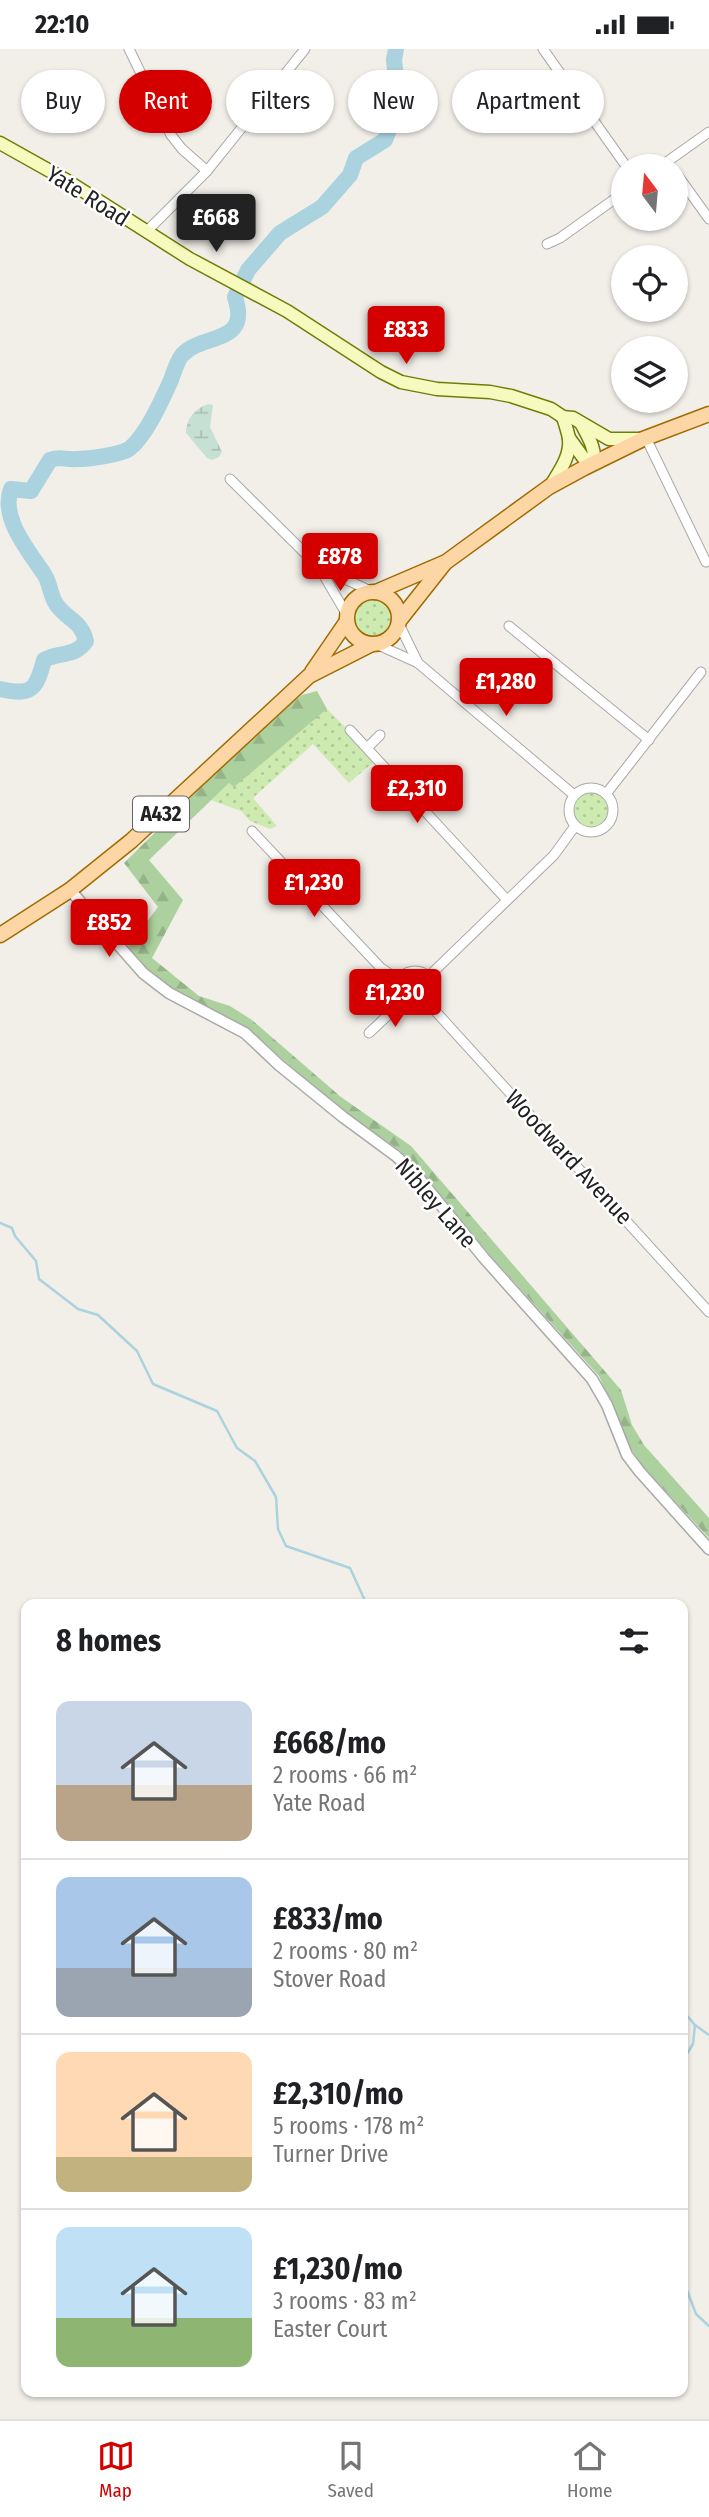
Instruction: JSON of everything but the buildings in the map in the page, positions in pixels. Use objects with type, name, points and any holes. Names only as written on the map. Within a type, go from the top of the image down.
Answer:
[{"type":"main road","name":"Yate Road","points":[[0,143],[66,180],[146,232],[312,327],[381,372],[401,381],[437,389],[511,396],[581,422],[610,439],[645,439]]},
{"type":"main road","points":[[446,562],[388,640],[374,644],[355,638],[347,618],[349,608],[358,596],[446,562],[550,487],[645,439],[709,414]]},
{"type":"main road","points":[[563,417],[569,438],[584,460],[593,463]]},
{"type":"main road","points":[[581,422],[595,455],[593,463]]},
{"type":"main road","points":[[550,487],[564,463],[569,438]]},
{"type":"main road","points":[[374,592],[392,600],[398,609],[399,622]]},
{"type":"main road","name":"A432","points":[[0,935],[70,890],[131,841],[309,676],[347,618]]},
{"type":"main road","name":"A432","points":[[309,676],[374,644]]},
{"type":"street","points":[[129,49],[170,135],[207,171]]},
{"type":"street","points":[[146,232],[207,171],[305,49]]},
{"type":"street","points":[[543,49],[617,154]]},
{"type":"street","points":[[681,154],[709,132]]},
{"type":"street","points":[[688,190],[709,219]]},
{"type":"street","points":[[547,244],[560,238],[611,202]]},
{"type":"street","points":[[645,439],[706,562]]},
{"type":"street","points":[[230,479],[319,567],[347,618]]},
{"type":"street","points":[[319,567],[374,592]]},
{"type":"street","points":[[399,622],[418,663]]},
{"type":"street","points":[[509,627],[649,740]]},
{"type":"street","points":[[374,644],[418,663],[574,795]]},
{"type":"street","points":[[606,794],[701,672]]},
{"type":"street","points":[[350,730],[507,901]]},
{"type":"street","points":[[367,748],[380,735]]},
{"type":"street","points":[[586,788],[597,789],[606,794],[613,804],[613,815],[608,824],[598,831],[585,832],[575,826],[569,817],[574,795],[586,788]]},
{"type":"street","points":[[428,977],[554,855],[575,826]]},
{"type":"street","points":[[253,831],[381,968],[399,980]]},
{"type":"street","name":"Nibley Lane","points":[[70,890],[143,973],[169,993],[245,1033],[279,1065],[388,1150],[418,1177],[492,1267],[592,1379],[607,1405],[627,1455],[709,1549]]},
{"type":"street","points":[[409,972],[428,977],[433,987],[428,1003],[418,1009],[401,1003],[396,995],[399,980],[409,972]]},
{"type":"street","points":[[369,1033],[401,1003]]},
{"type":"street","name":"Woodward Avenue","points":[[428,1003],[709,1312]]},
{"type":"green space","points":[[208,404],[213,405],[210,427],[222,452],[212,460],[207,458],[186,433],[192,415]]},
{"type":"green space","points":[[373,598],[387,604],[393,618],[387,632],[373,638],[359,632],[353,618],[359,604]]},
{"type":"green space","points":[[317,691],[327,709],[234,787],[229,783],[149,860],[183,900],[152,958],[199,996],[230,1006],[252,1020],[341,1097],[411,1146],[621,1390],[632,1425],[644,1445],[709,1518],[709,1538],[645,1469],[631,1449],[599,1376],[488,1253],[421,1172],[399,1150],[334,1104],[244,1026],[178,993],[138,965],[126,949],[158,907],[124,863],[269,720],[302,695]]},
{"type":"green space","points":[[327,709],[377,759],[349,783],[313,744],[253,798],[277,826],[270,829],[250,821],[241,811],[211,800],[229,783],[234,786]]},
{"type":"green space","points":[[592,793],[605,798],[610,811],[605,824],[592,829],[579,824],[574,811],[579,798]]},
{"type":"green space","points":[[415,976],[425,980],[429,990],[425,1000],[415,1004],[405,1000],[401,990],[405,980]]},
{"type":"waterway","points":[[0,689],[26,691],[35,684],[44,660],[77,650],[86,641],[77,624],[56,604],[46,577],[18,534],[9,511],[11,489],[31,491],[50,460],[111,455],[125,451],[135,443],[153,417],[182,355],[201,343],[231,331],[236,324],[238,313],[235,297],[248,270],[280,233],[322,207],[350,175],[356,158],[385,140],[391,125],[397,87],[394,60],[396,49]]},
{"type":"waterway","points":[[0,1223],[12,1228],[15,1236],[36,1261],[39,1279],[78,1309],[98,1315],[137,1351],[153,1384],[217,1411],[237,1448],[255,1461],[276,1497],[278,1529],[286,1546],[350,1568],[364,1599]]},
{"type":"waterway","points":[[688,2017],[695,2025],[693,2044],[688,2052]]},
{"type":"waterway","points":[[695,2025],[709,2035]]},
{"type":"waterway","points":[[688,2293],[696,2314],[709,2326]]}]
